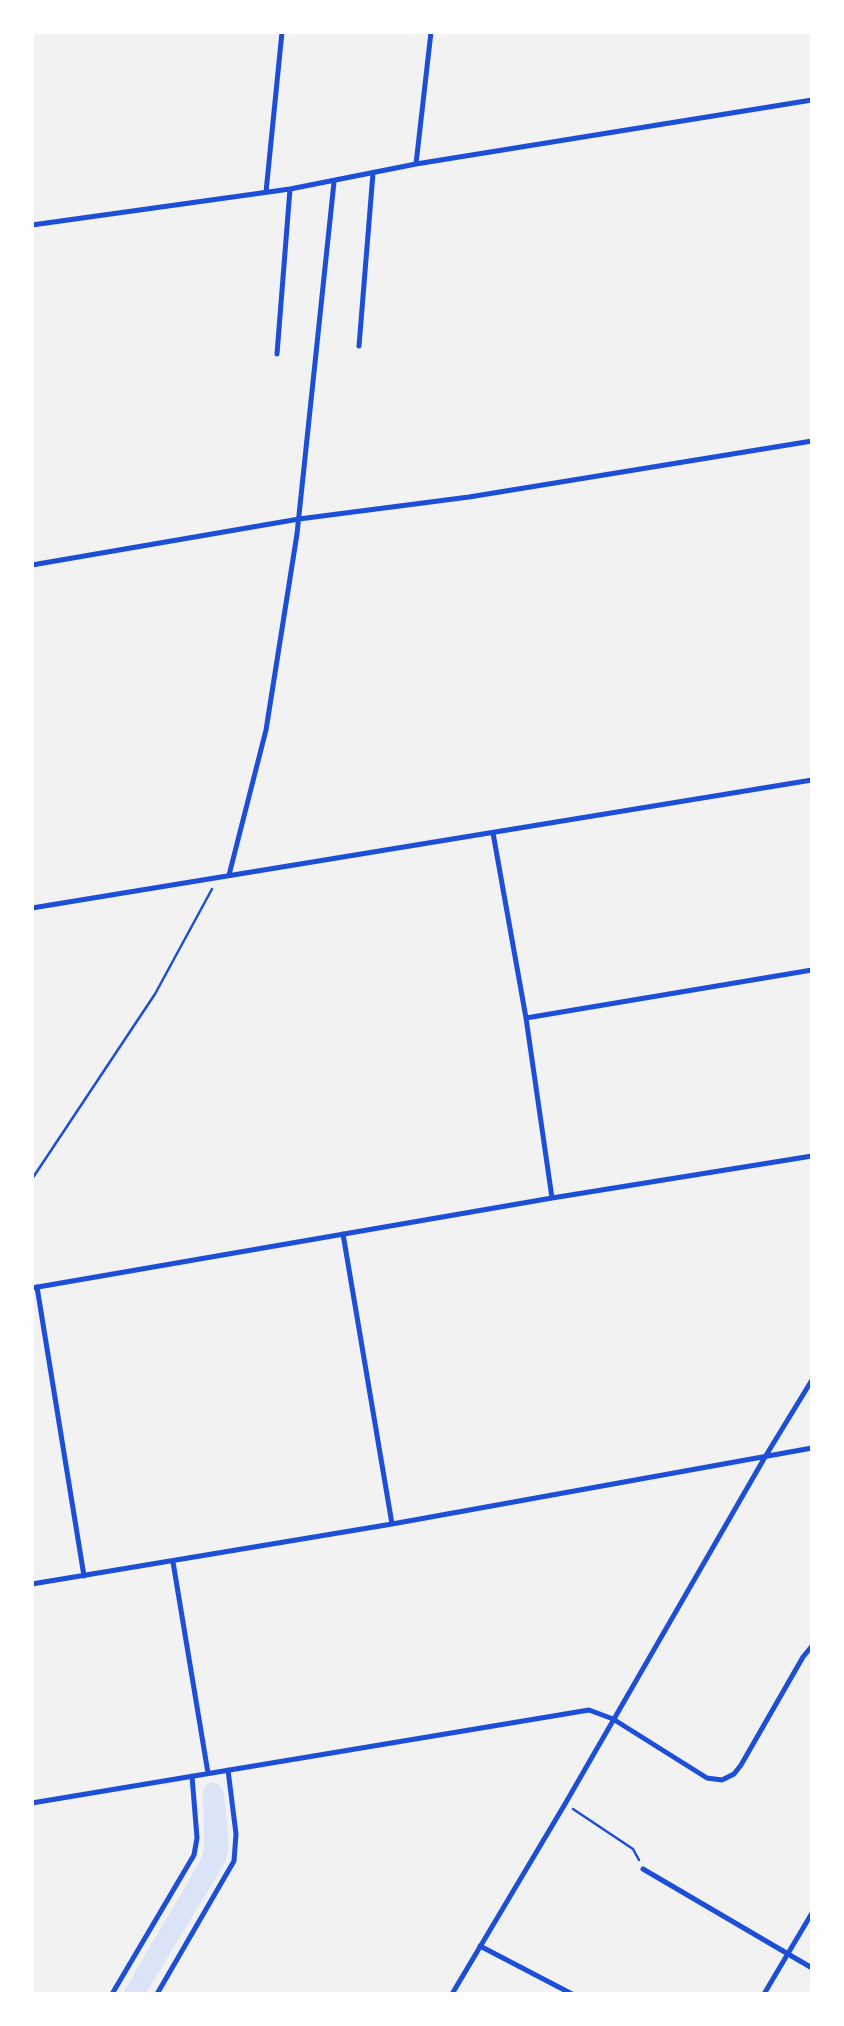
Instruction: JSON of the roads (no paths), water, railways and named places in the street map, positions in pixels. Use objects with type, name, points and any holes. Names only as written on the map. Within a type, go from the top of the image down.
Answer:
[{"type":"street","points":[[266,192],[282,32]]},
{"type":"street","points":[[416,164],[431,32]]},
{"type":"street","points":[[32,225],[334,182],[416,164],[812,100]]},
{"type":"street","points":[[359,346],[373,173]]},
{"type":"street","points":[[230,874],[266,730],[299,519],[334,182]]},
{"type":"street","points":[[278,354],[290,189]]},
{"type":"street","points":[[32,565],[299,519],[469,497],[812,441]]},
{"type":"street","points":[[32,908],[812,780]]},
{"type":"street","points":[[493,833],[526,1018],[552,1198]]},
{"type":"street","points":[[526,1018],[812,970]]},
{"type":"street","points":[[84,1576],[35,1287],[552,1198],[812,1156]]},
{"type":"street","points":[[343,1234],[392,1524]]},
{"type":"street","points":[[452,1994],[565,1804],[765,1457],[812,1380]]},
{"type":"street","points":[[32,1584],[392,1524],[812,1448]]},
{"type":"street","points":[[173,1562],[208,1773]]},
{"type":"street","points":[[32,1803],[589,1710],[613,1719],[707,1778],[722,1780],[734,1774],[742,1765],[803,1657],[812,1646]]},
{"type":"street","points":[[157,1994],[234,1861],[236,1834],[228,1770]]},
{"type":"street","points":[[112,1994],[194,1855],[197,1838],[192,1776]]},
{"type":"street","points":[[643,1869],[812,1968]]},
{"type":"street","points":[[764,1994],[812,1913]]},
{"type":"street","points":[[480,1946],[572,1994]]}]
